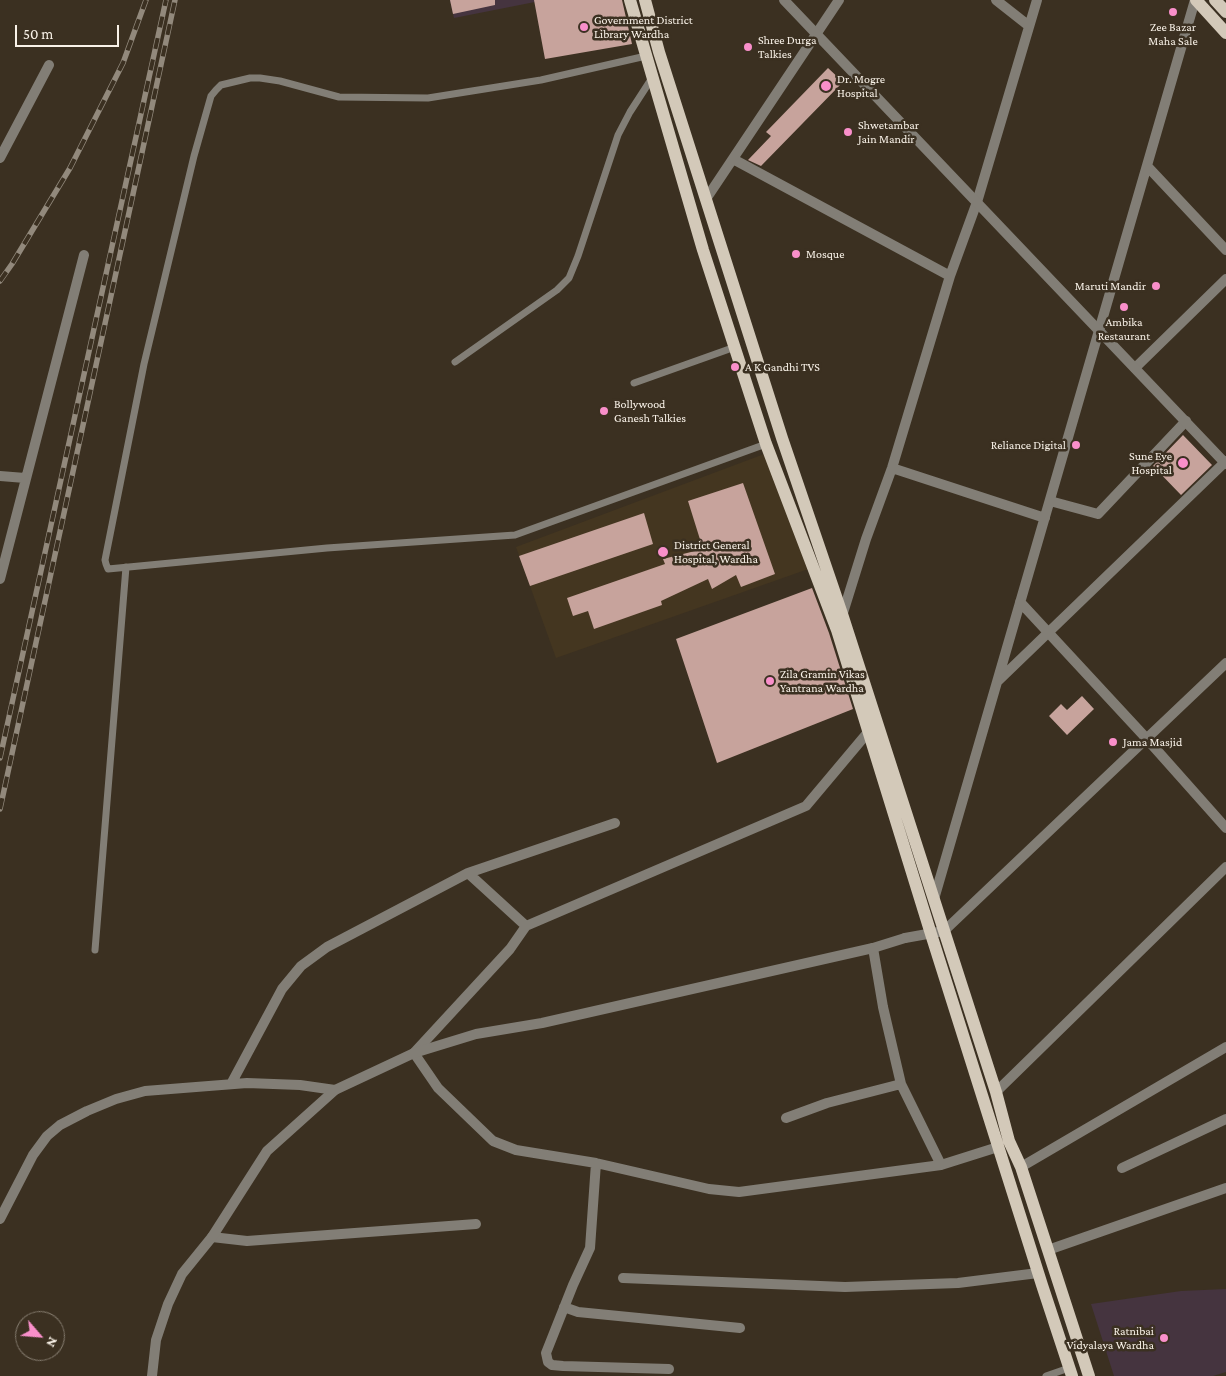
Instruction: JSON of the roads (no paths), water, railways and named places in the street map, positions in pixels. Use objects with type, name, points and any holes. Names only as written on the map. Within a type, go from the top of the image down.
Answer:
[{"type":"main road","points":[[630,0],[703,250],[766,444],[837,630],[998,1147],[1071,1372]]},
{"type":"main road","points":[[645,0],[659,52],[782,438],[842,614],[996,1092],[1009,1142],[1021,1167],[1089,1376]]},
{"type":"main road","points":[[1195,0],[1226,33]]},
{"type":"main road","points":[[1214,0],[1226,12]]},
{"type":"street","points":[[784,0],[1226,463],[997,682]]},
{"type":"street","points":[[706,199],[839,0]]},
{"type":"street","points":[[996,0],[1030,26]]},
{"type":"street","points":[[837,630],[866,539],[892,468],[950,276],[977,202],[1037,0]]},
{"type":"street","points":[[933,900],[1195,0]]},
{"type":"street","points":[[0,158],[4,144],[49,65]]},
{"type":"street","points":[[733,159],[950,276]]},
{"type":"street","points":[[1147,166],[1226,250]]},
{"type":"street","points":[[0,579],[84,255]]},
{"type":"street","points":[[1135,368],[1226,278]]},
{"type":"street","points":[[1050,501],[1098,514],[1186,422]]},
{"type":"street","points":[[892,468],[1045,518]]},
{"type":"street","points":[[0,476],[25,478]]},
{"type":"street","points":[[1020,602],[1146,738],[1226,828]]},
{"type":"street","points":[[152,1376],[156,1340],[168,1304],[182,1274],[212,1237],[268,1151],[335,1090],[414,1053],[476,1034],[542,1023],[872,948],[905,938],[944,931],[1226,663]]},
{"type":"street","points":[[414,1053],[504,956],[526,926],[806,806],[869,731]]},
{"type":"street","points":[[231,1084],[282,989],[301,966],[327,947],[468,873],[615,823]]},
{"type":"street","points":[[996,1092],[1226,867]]},
{"type":"street","points":[[468,873],[526,926]]},
{"type":"street","points":[[872,948],[882,1007],[901,1084],[941,1165]]},
{"type":"street","points":[[1021,1167],[1226,1047]]},
{"type":"street","points":[[414,1053],[438,1088],[493,1141],[516,1150],[596,1163],[709,1189],[739,1192],[941,1165],[998,1147]]},
{"type":"street","points":[[0,1218],[32,1155],[47,1136],[60,1125],[94,1108],[145,1091],[247,1082],[300,1085],[335,1090]]},
{"type":"street","points":[[786,1118],[826,1103],[901,1084]]},
{"type":"street","points":[[1122,1168],[1226,1119]]},
{"type":"street","points":[[596,1163],[590,1248],[546,1353],[548,1362],[552,1365],[668,1369]]},
{"type":"street","points":[[1048,1250],[1226,1188]]},
{"type":"street","points":[[212,1237],[246,1241],[476,1224]]},
{"type":"street","points":[[624,1278],[845,1287],[1040,1279]]},
{"type":"street","points":[[564,1307],[578,1312],[740,1328]]},
{"type":"lane","points":[[646,56],[541,80],[428,98],[339,97],[280,80],[260,78],[250,78],[221,86],[216,90],[211,96],[194,156],[144,364],[105,560],[108,568],[126,567],[327,548],[515,535],[766,444]]},
{"type":"lane","points":[[455,362],[550,295],[569,278],[618,135],[652,78]]},
{"type":"lane","points":[[634,383],[735,347]]},
{"type":"lane","points":[[95,950],[126,567]]},
{"type":"lane","points":[[1046,1376],[1071,1372]]},
{"type":"railway","points":[[0,281],[70,168],[123,63],[146,0]]},
{"type":"railway","points":[[0,758],[166,0]]},
{"type":"railway","points":[[0,809],[175,0]]},
{"type":"place","name":"Zee Bazar Maha Sale","points":[[1173,12]]},
{"type":"place","name":"Government District Library Wardha","points":[[584,27]]},
{"type":"place","name":"Shree Durga Talkies","points":[[748,47]]},
{"type":"place","name":"Dr. Mogre Hospital","points":[[826,86]]},
{"type":"place","name":"Shwetambar Jain Mandir","points":[[848,132]]},
{"type":"place","name":"Mosque","points":[[796,254]]},
{"type":"place","name":"Maruti Mandir","points":[[1156,286]]},
{"type":"place","name":"Ambika Restaurant","points":[[1124,307]]},
{"type":"place","name":"A K Gandhi TVS","points":[[735,367]]},
{"type":"place","name":"Bollywood Ganesh Talkies","points":[[604,411]]},
{"type":"place","name":"Reliance Digital","points":[[1076,445]]},
{"type":"place","name":"Sune Eye Hospital","points":[[1183,463]]},
{"type":"place","name":"District General Hospital, Wardha","points":[[663,552]]},
{"type":"place","name":"Zila Gramin Vikas Yantrana Wardha","points":[[770,681]]},
{"type":"place","name":"Jama Masjid","points":[[1113,742]]},
{"type":"place","name":"Ratnibai Vidyalaya Wardha","points":[[1164,1338]]}]
